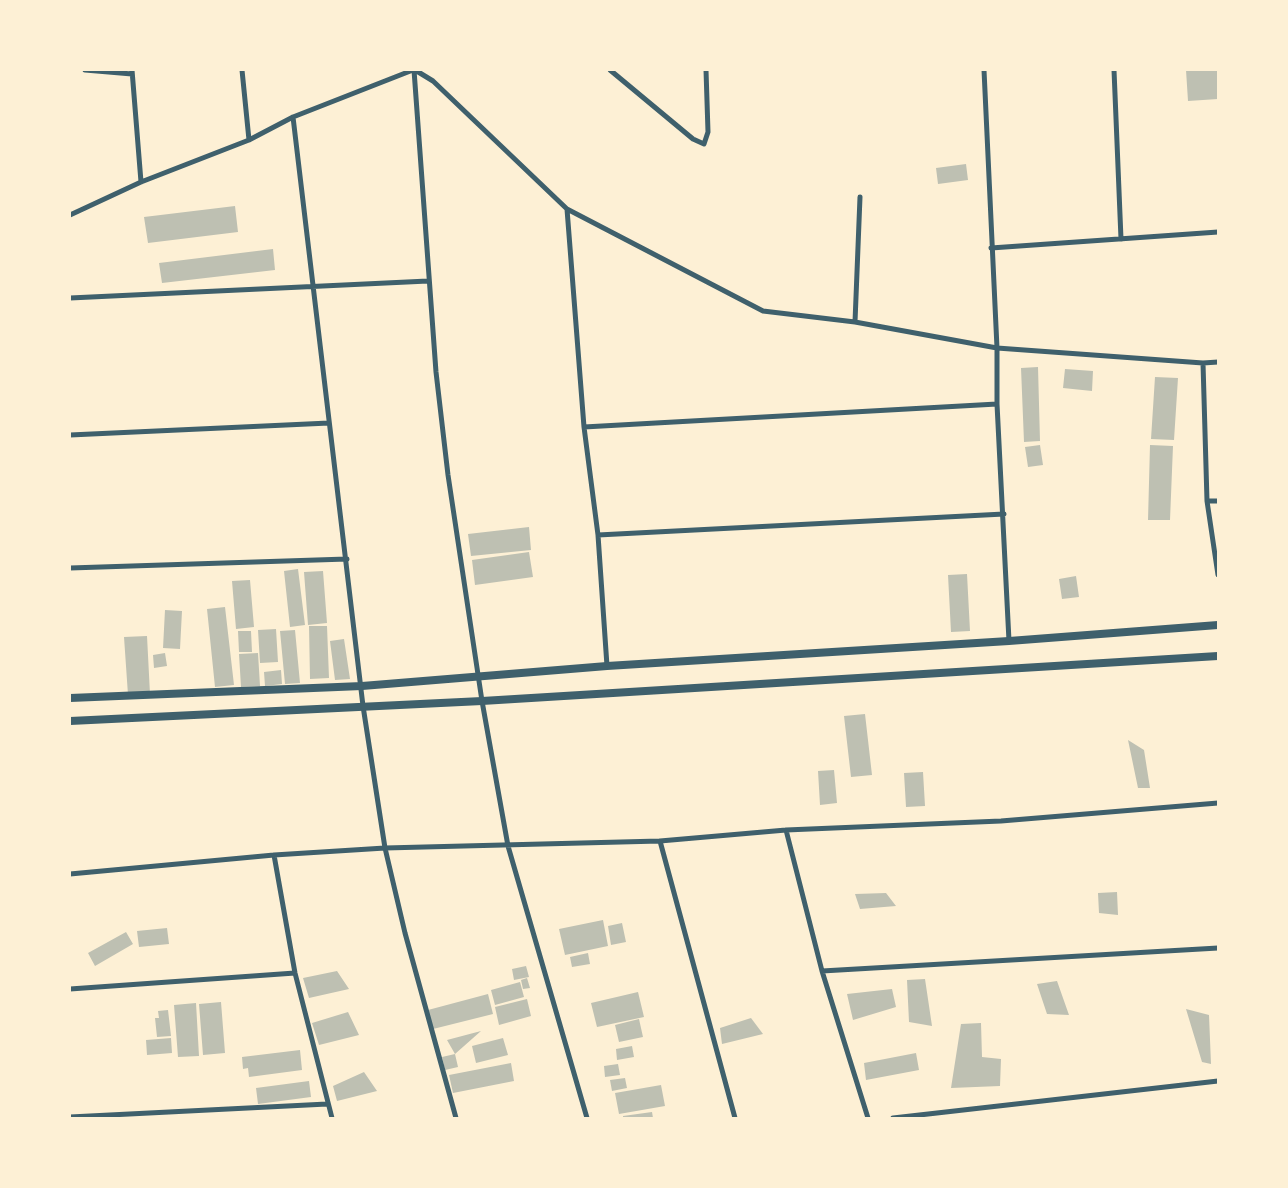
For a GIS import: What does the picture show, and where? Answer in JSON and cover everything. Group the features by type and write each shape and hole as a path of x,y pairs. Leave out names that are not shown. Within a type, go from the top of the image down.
{"street":[{"path":"85,70 132,72 141,182"},
{"path":"242,70 249,140"},
{"path":"70,215 141,182 249,140 293,117 414,70"},
{"path":"414,70 432,81 567,209 763,311 855,322 997,348 1203,363 1218,362"},
{"path":"414,70 428,281 448,476 482,701 508,846 587,1118"},
{"path":"610,70 693,139 704,144 708,132 706,70"},
{"path":"984,70 997,348 997,404 1009,641"},
{"path":"1114,70 1122,239"},
{"path":"293,117 363,706 385,848 405,934 456,1118"},
{"path":"855,322 860,197"},
{"path":"567,209 584,427 598,535 607,666"},
{"path":"991,248 1218,232"},
{"path":"70,298 428,281"},
{"path":"1203,363 1207,501 1218,575"},
{"path":"584,427 997,404"},
{"path":"70,435 329,423"},
{"path":"1207,501 1218,500"},
{"path":"598,535 1004,514"},
{"path":"70,568 347,559"},
{"path":"70,698 362,686 607,666 1009,641 1218,625"},
{"path":"70,721 482,701 1218,656"},
{"path":"70,874 274,855 385,848 660,841 786,830 1001,821 1218,803"},
{"path":"786,830 822,970 868,1118"},
{"path":"660,841 735,1118"},
{"path":"274,855 295,973 332,1118"},
{"path":"822,970 1218,948"},
{"path":"70,988 295,973"},
{"path":"894,1118 1218,1081"},
{"path":"70,1117 327,1104"}],"building":[{"path":"1186,70 1218,70 1218,99 1188,101"},
{"path":"966,164 968,180 938,184 936,168"},
{"path":"235,206 238,232 148,243 144,217"},
{"path":"273,249 275,270 162,283 159,263"},
{"path":"1038,367 1040,441 1024,442 1021,368"},
{"path":"1065,369 1093,371 1092,391 1063,388"},
{"path":"1155,377 1178,378 1174,440 1151,439"},
{"path":"1040,445 1043,465 1028,467 1025,447"},
{"path":"1150,445 1173,446 1170,520 1148,520"},
{"path":"529,527 531,550 471,556 468,534"},
{"path":"529,552 533,577 475,585 472,560"},
{"path":"298,569 305,625 290,627 284,571"},
{"path":"323,571 327,623 308,625 304,572"},
{"path":"967,574 970,631 951,632 948,575"},
{"path":"1076,576 1079,597 1062,599 1059,579"},
{"path":"250,580 254,627 236,629 232,581"},
{"path":"225,607 234,685 215,687 207,609"},
{"path":"165,610 182,611 180,649 163,648"},
{"path":"309,626 327,626 329,678 310,679"},
{"path":"276,629 278,662 260,663 258,630"},
{"path":"295,630 300,683 285,684 280,631"},
{"path":"238,631 251,631 252,652 239,652"},
{"path":"147,636 150,694 128,695 124,637"},
{"path":"344,639 350,679 335,680 330,641"},
{"path":"165,653 167,666 154,668 153,655"},
{"path":"258,653 260,686 241,687 239,654"},
{"path":"281,670 282,684 265,686 264,672"},
{"path":"865,714 872,775 851,777 844,716"},
{"path":"1128,740 1144,750 1150,788 1138,788"},
{"path":"834,770 837,803 820,805 818,771"},
{"path":"923,772 925,806 906,807 904,773"},
{"path":"1117,892 1118,915 1099,913 1098,893"},
{"path":"886,893 896,906 860,909 855,894"},
{"path":"603,920 608,946 565,955 559,929"},
{"path":"622,923 626,942 611,945 608,926"},
{"path":"167,928 169,944 139,947 137,931"},
{"path":"126,932 133,944 95,966 88,953"},
{"path":"588,953 590,964 572,967 570,957"},
{"path":"526,966 529,977 514,980 512,969"},
{"path":"337,971 349,989 309,998 303,978"},
{"path":"527,978 530,988 523,989 521,980"},
{"path":"925,979 932,1026 909,1022 907,980"},
{"path":"1057,981 1069,1015 1047,1014 1037,984"},
{"path":"520,982 524,997 495,1005 491,990"},
{"path":"892,989 896,1007 853,1020 847,994"},
{"path":"638,992 644,1017 597,1027 591,1003"},
{"path":"488,994 493,1014 433,1029 428,1010"},
{"path":"527,999 531,1016 499,1025 495,1007"},
{"path":"221,1002 225,1053 203,1055 199,1004"},
{"path":"196,1003 199,1056 178,1057 174,1005"},
{"path":"1186,1009 1209,1015 1211,1064 1202,1062"},
{"path":"168,1010 171,1036 157,1037 155,1018 159,1018 158,1011"},
{"path":"348,1012 359,1035 319,1045 312,1023"},
{"path":"751,1018 763,1034 722,1044 720,1028"},
{"path":"639,1019 643,1037 619,1042 615,1025"},
{"path":"981,1023 982,1057 1001,1059 1000,1086 951,1088 961,1024"},
{"path":"481,1031 455,1054 447,1040"},
{"path":"171,1038 172,1053 147,1055 146,1040"},
{"path":"503,1038 508,1055 476,1063 472,1046"},
{"path":"632,1046 634,1057 617,1060 616,1049"},
{"path":"300,1050 302,1070 249,1077 248,1068 243,1069 242,1057"},
{"path":"916,1053 919,1070 866,1080 864,1063"},
{"path":"455,1054 458,1067 445,1070 442,1057"},
{"path":"511,1063 514,1081 453,1093 449,1075"},
{"path":"618,1064 620,1075 605,1077 604,1066"},
{"path":"364,1072 377,1091 337,1101 333,1086"},
{"path":"625,1078 627,1088 612,1091 610,1080"},
{"path":"309,1081 311,1097 258,1104 256,1088"},
{"path":"661,1085 665,1106 619,1114 615,1093"},
{"path":"652,1112 653,1118 623,1118 623,1116"}]}
